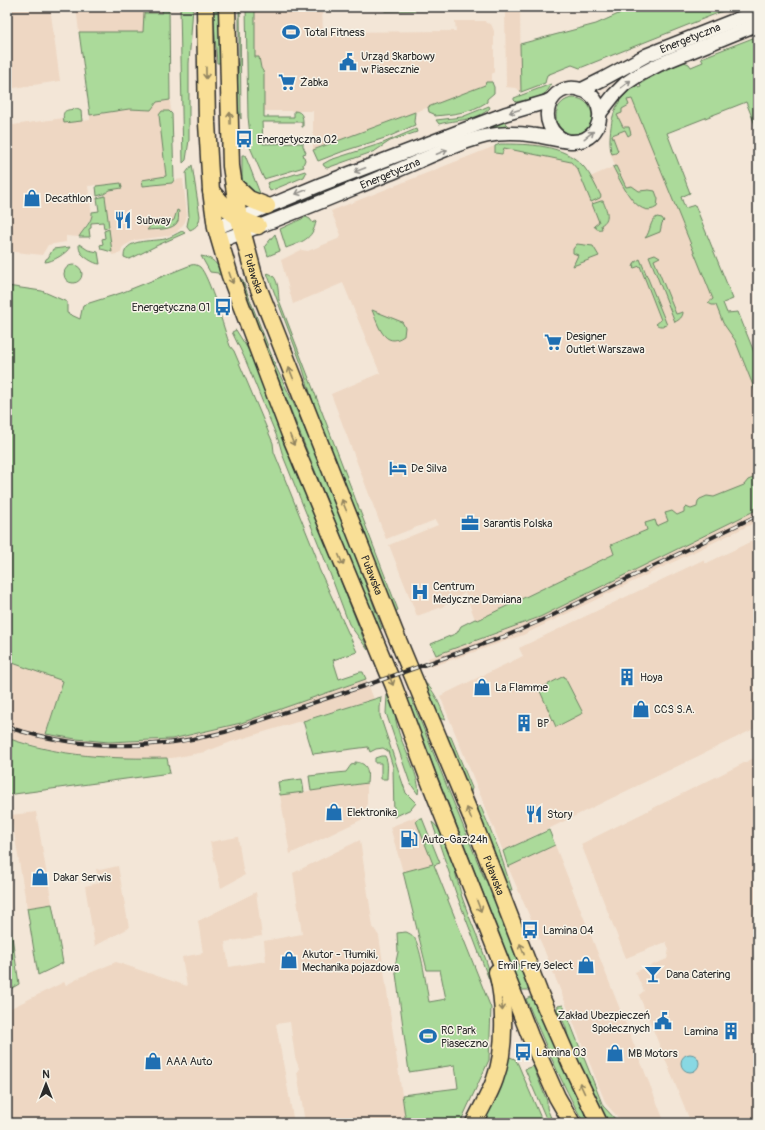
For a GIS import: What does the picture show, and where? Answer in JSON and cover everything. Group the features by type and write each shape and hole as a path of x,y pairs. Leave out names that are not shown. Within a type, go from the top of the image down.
{"main road":[{"name":"Puławska","path":"205,7 207,123 211,191 217,234 230,276 289,433 393,684 429,780 530,1036 557,1098 572,1123"},
{"name":"Puławska","path":"227,7 230,148 234,185 241,226 255,279 392,626 468,810 552,1024 599,1123"},
{"path":"234,185 249,199 267,206"},
{"path":"211,191 241,226 258,226"},
{"path":"474,1123 496,1078 501,1054 503,1008 492,939"}],"street":[{"name":"Energetyczna","path":"217,234 241,226 267,206 505,114 546,102 557,94 568,89 581,90 647,55 758,11"},
{"name":"Energetyczna","path":"258,226 464,143 481,138 497,134 519,134 578,142 590,136 598,126 600,114 614,94 637,76 660,64 758,24"},
{"path":"581,90 587,92 596,101 600,114"},
{"path":"552,99 547,111 548,124 555,134 566,141"}],"shaded area":[{"path":"7,7 50,7 60,81 7,89"},
{"path":"76,7 163,7 163,13 143,32 79,32"},
{"path":"255,7 322,7 323,32 456,31 455,21 485,21 486,23 491,24 494,31 494,72 492,74 492,82 486,83 485,85 464,94 313,150 313,111 264,111 264,73 255,57"},
{"path":"505,7 520,7 521,92 516,88 506,87"},
{"name":"Designer Outlet Warszawa","path":"632,91 758,389 758,483 478,620 475,619 465,593 442,607 417,616 389,545 438,525 435,520 386,539 331,394 380,373 343,283 293,304 281,260 301,250 308,251 338,239 341,235 331,211 500,144 535,144 549,148 567,155 579,162 585,168 590,177 615,166 610,152 611,135 616,112"},
{"path":"170,100 171,112 169,111 159,115 166,177 142,180 143,186 172,183 174,180 183,179 187,215 185,222 177,232 167,236 135,240 124,246 121,253 112,255 104,194 110,190 121,188 121,183 96,185 88,186 92,217 79,237 66,236 66,242 48,245 42,255 7,251 7,106 8,117 12,117 13,125 64,118 65,123 90,120 90,115 129,109 151,110 157,102"},
{"path":"758,509 758,521 523,635 431,667 428,658 540,617"},
{"path":"758,538 758,727 503,851 440,696 523,656 519,648 703,560 707,563"},
{"path":"7,661 64,681 46,734 76,739 109,742 172,739 241,723 366,679 374,699 231,742 205,752 172,758 99,758 55,751 7,738"},
{"name":"Lamina","path":"758,756 758,1123 691,1123 639,995 644,991 635,972 667,959 669,949 666,942 626,958 581,844"},
{"path":"367,783 367,817 290,854 280,795"},
{"path":"36,812 52,904 27,908 11,815"},
{"path":"415,817 434,865 403,872 390,827"},
{"path":"238,837 245,875 221,888 210,842"},
{"path":"360,840 373,927 379,936 406,1123 305,1123 297,1072 299,1068 295,1057 290,1022 276,1024 294,1123 7,1123 7,1010 64,982 66,985 116,962 187,986 182,957 203,953 198,921 256,892 262,936 225,942 229,967 266,961 264,941 302,934 293,873"},
{"path":"555,845 665,1123 623,1123 606,1104 543,947 508,867"},
{"path":"118,866 129,928 95,946 85,886 99,883 96,869 100,870"}],"green space":[{"path":"163,7 169,7 170,100 157,102 151,110 129,109 90,115 79,32 143,32 144,13 162,13"},
{"path":"180,7 193,7 189,63 189,140 186,160 183,163"},
{"path":"213,7 219,7 220,63 217,63"},
{"path":"240,7 241,119 237,106"},
{"path":"246,7 255,7 255,57 259,57 261,68 264,73 264,117 294,117 294,111 297,111 301,114 303,119 303,127 302,122 262,122 263,144 302,143 303,137 303,146 306,153 303,154 305,160 303,165 304,167 264,179 249,145 250,135 248,117"},
{"path":"380,7 440,7 437,10 385,11"},
{"path":"634,7 733,7 580,68 572,65 547,75 545,83 521,92 520,44 596,24"},
{"path":"758,36 758,132 746,102 667,133 690,193 681,197 685,208 695,205 733,299 723,303 727,313 738,312 758,362 758,398 735,340 723,323 716,305 708,303 713,299 632,99 627,100 629,105 622,109 622,113 617,115 623,127 629,127 631,134 628,136 625,130 612,135 618,151 612,154 610,149 610,139 613,115 619,101 637,85 639,88 641,87 640,84 667,69 684,62 689,64 691,67 703,62 701,58"},
{"path":"486,82 492,82 494,93 487,99 487,102 481,106 468,111 449,115 435,116 429,112 428,107 485,85"},
{"path":"551,84 546,93 536,98 516,102 514,100 514,98"},
{"path":"578,98 587,103 591,109 591,123 587,129 578,134 570,134 561,129 557,123 556,112 561,103 567,99"},
{"path":"489,106 490,108 485,113 472,118 439,124 436,120 462,117"},
{"path":"77,109 81,111 82,121 64,123 64,113 67,110"},
{"path":"162,111 169,111 172,114 174,180 172,183 143,186 142,180 166,176 159,115"},
{"path":"415,112 415,125 388,137 318,161 313,150"},
{"path":"502,120 509,127 279,213 278,211"},
{"path":"416,129 417,132 390,141 375,151 327,168 323,164 330,160 383,143"},
{"path":"500,144 522,144 545,147 576,159 587,170 601,196 600,198 591,202 578,170 571,162 504,148 502,154 495,153 495,146"},
{"path":"242,155 245,155 261,196 256,197 242,183"},
{"path":"192,165 200,216 197,225 190,230 187,226 189,216 186,173"},
{"path":"616,166 626,187 632,186 639,191 655,191 658,199 657,207 650,210 636,204 620,181 613,167"},
{"path":"305,171 306,173 304,177 270,191 267,183"},
{"path":"121,183 122,188 110,190 97,196 96,186"},
{"path":"105,196 109,227 104,229 103,222 91,223 91,228 89,229 90,237 79,237 91,219 92,212 99,211 97,198"},
{"path":"603,201 606,208 607,217 601,225 602,229 596,229 594,226 599,222 592,204"},
{"path":"177,210 179,211 178,221 173,226 164,229 147,230 152,224 170,222 174,220"},
{"path":"306,217 313,223 316,221 312,232 306,239 286,248 280,229"},
{"path":"657,217 662,218 664,221 660,232 645,238 651,224"},
{"path":"109,229 112,252 101,249 100,245 103,244 102,239 105,238 104,231"},
{"path":"182,231 185,233 132,258 129,259 124,257 125,251 133,244 165,239"},
{"path":"275,234 280,251 268,256 265,246"},
{"path":"79,244 88,250 98,252 100,264 83,255"},
{"path":"577,244 593,246 599,256 573,266 578,255 573,253 573,249"},
{"path":"70,247 59,257 45,262 53,249"},
{"path":"655,254 660,257 654,260 676,314 683,312 680,318 675,322 649,256"},
{"path":"201,256 209,258 214,262 222,274 219,275 218,273 210,272"},
{"path":"640,259 667,325 660,326 656,324 661,320 640,266 633,267 635,262"},
{"path":"73,265 79,268 82,274 79,280 73,283 67,280 64,274 67,268"},
{"path":"191,265 200,267 208,282 230,346 234,351 273,443 274,452 316,556 319,569 357,652 333,660 339,679 363,672 366,679 241,723 172,739 109,742 46,734 63,681 7,661 7,286 42,291 67,302 67,313 80,319 83,305 121,293"},
{"path":"267,273 271,274 276,280 279,300 398,610 396,611 406,639 409,655 365,536 317,415 302,366"},
{"path":"242,279 276,367 326,477 382,628 379,631 248,303 240,280"},
{"path":"372,310 402,322 405,327 404,336 391,340 387,338 379,328"},
{"path":"236,330 251,354 368,650 349,624 283,456 279,442 245,359 232,332"},
{"path":"758,476 758,509 540,617 436,655 431,644 457,633 461,626 475,619 478,620 614,554 611,545 647,530 645,523 655,520 657,526 668,521 665,513 672,511 677,515 684,512 686,507 691,509 697,507 700,499 707,496 714,497 744,485 748,480"},
{"path":"564,676 583,713 556,727 539,689"},
{"path":"421,679 433,692 439,702 446,720 438,718"},
{"path":"387,695 393,708 401,739 415,773 418,794 410,783 386,713"},
{"path":"381,697 380,716 406,793 416,803 411,809 394,817 393,767 388,751 383,748 370,752 368,747 313,754 303,721"},
{"path":"411,698 485,880 491,882 533,990 521,990 407,699"},
{"path":"446,735 451,737 472,788 470,795"},
{"path":"7,738 47,749 86,756 167,758 170,773 7,795"},
{"path":"385,756 387,761 387,779 381,779 381,763 375,763 375,758"},
{"path":"355,762 363,764 367,769 367,783 311,791 309,776 346,772 351,765 355,764"},
{"path":"302,779 304,792 280,795 278,782"},
{"path":"480,805 499,850 512,890 509,890 500,872 478,816 478,809"},
{"path":"422,818 440,863 434,865 491,1008 489,1060 460,1123 406,1123 402,1095 458,1088 455,1065 409,1072 395,966 398,952 397,933 408,933 414,937 417,943 429,1002 446,999 440,970 427,970 403,872 433,864 416,821"},
{"path":"432,822 443,836 463,900 493,983 495,995 456,893"},
{"path":"549,830 555,845 508,867 503,851"},
{"path":"7,903 19,984 7,991"},
{"path":"52,904 63,963 38,975 27,908"},
{"path":"530,997 535,998 591,1123 584,1123 560,1077 526,999"},
{"path":"563,1005 603,1106 619,1123 609,1123 603,1118 569,1044 564,1024 556,1010 558,1006"},
{"path":"507,1056 515,1059 518,1064 543,1123 480,1123"},
{"path":"533,1066 547,1101 547,1108 553,1123 548,1123 525,1069"}],"water":[{"path":"690,1054 696,1057 699,1063 696,1069 690,1072 684,1069 681,1063 684,1057"}],"railway":[{"path":"7,727 34,735 61,740 88,744 116,745 143,745 170,742 225,732 367,685 506,636 549,617 758,515"}],"place":[{"name":"Total Fitness","path":"291,32"},
{"name":"Urząd Skarbowy w Piasecznie","path":"348,62"},
{"name":"Żabka","path":"287,82"},
{"name":"Energetyczna 02","path":"244,139"},
{"name":"Decathlon","path":"32,198"},
{"name":"Subway","path":"123,220"},
{"name":"Energetyczna 01","path":"223,307"},
{"name":"Designer Outlet Warszawa","path":"553,342"},
{"name":"De Silva","path":"398,468"},
{"name":"Sarantis Polska","path":"470,523"},
{"name":"Centrum Medyczne Damiana","path":"420,592"},
{"name":"Hoya","path":"627,677"},
{"name":"La Flamme","path":"482,687"},
{"name":"CCS S.A.","path":"641,709"},
{"name":"BP","path":"524,723"},
{"name":"Elektronika","path":"334,812"},
{"name":"Story","path":"534,814"},
{"name":"Auto-Gaz 24h","path":"409,839"},
{"name":"Dakar Serwis","path":"40,877"},
{"name":"Lamina 04","path":"530,930"},
{"name":"Akutor - Tłumiki, Mechanika pojazdowa","path":"289,960"},
{"name":"Emil Frey Select","path":"586,965"},
{"name":"Dana Catering","path":"653,974"},
{"name":"Zakład Ubezpieczeń Społecznych","path":"663,1021"},
{"name":"Lamina","path":"731,1031"},
{"name":"RC Park Piaseczno","path":"428,1036"},
{"name":"Lamina 03","path":"523,1052"},
{"name":"MB Motors","path":"615,1053"},
{"name":"AAA Auto","path":"153,1061"}]}
